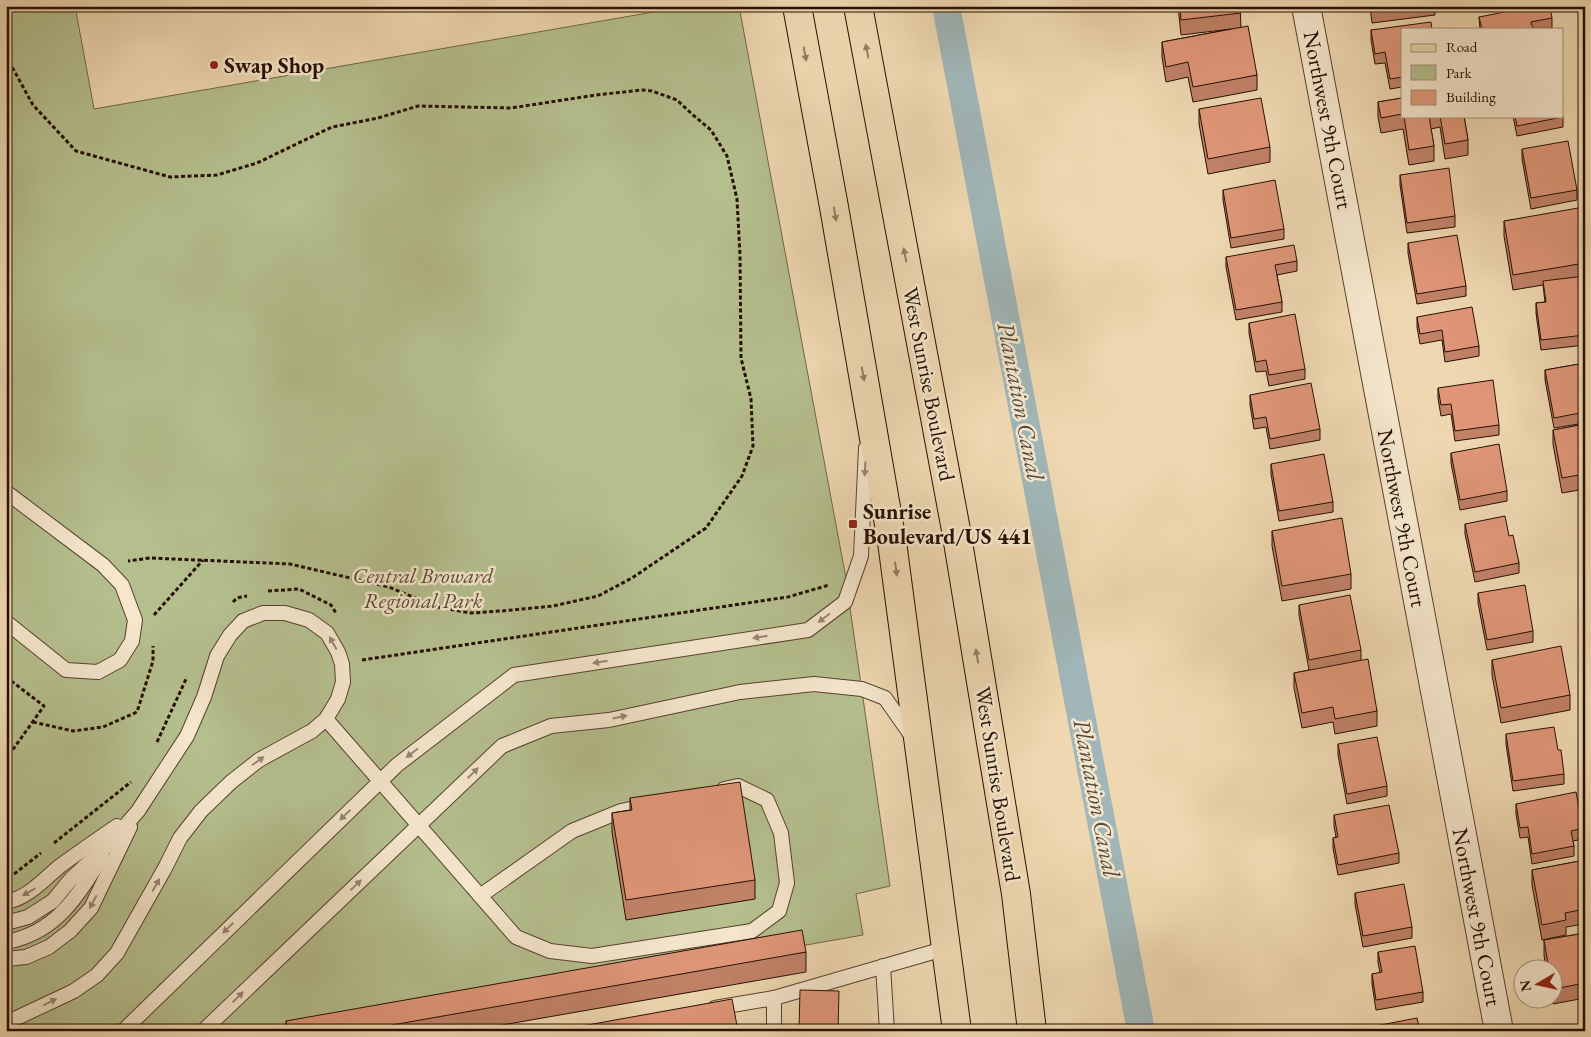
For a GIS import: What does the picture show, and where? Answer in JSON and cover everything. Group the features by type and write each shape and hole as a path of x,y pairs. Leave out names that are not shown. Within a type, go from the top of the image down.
{"main road":[{"path":"796,6 834,207 892,542 957,1031"},
{"name":"West Sunrise Boulevard","path":"858,6 956,530 1016,894 1032,1031"},
{"path":"1016,894 1050,1031"},
{"path":"946,1031 947,948"}],"street":[{"name":"Northwest 9th Court","path":"1306,6 1499,1031"}],"lane":[{"path":"123,1031 396,765 514,675 808,630 845,602 861,556 868,402"},
{"path":"6,492 103,565 122,585 135,620 132,641 120,660 98,672 66,670 6,622"},
{"path":"6,959 26,957 49,947 70,931 91,908 138,811 187,736 204,697 217,656 230,635 243,621 263,613 285,613 309,620 328,633 342,664 343,682 338,699 326,719 312,731 259,760 231,782 201,811 180,838 117,954 97,975 74,991 6,1023"},
{"path":"203,1031 502,746 510,742 551,726 609,720 740,692 814,684 862,689 885,698 919,746"},
{"path":"326,719 516,937 550,951 592,956 752,931 779,912 787,883 781,833 767,800 738,786 711,792"},
{"path":"480,896 572,831 621,810 666,801"},
{"path":"6,923 28,918 53,901 71,879 112,841 138,811"},
{"path":"6,902 13,901 35,888 59,867 138,811"},
{"path":"6,942 20,939 44,929 59,915 81,891 112,841"},
{"path":"706,1010 774,998 947,948"},
{"path":"883,966 887,1031"},
{"path":"774,998 774,1031"}],"path":[{"path":"6,56 33,105 76,151 170,177 217,175 257,163 332,127 378,118 418,106 511,108 596,94 642,90 652,91 677,100 711,130 727,156 737,199 740,255 741,358 751,399 753,446 742,476 706,528 632,578 598,596 552,606 471,613 437,607 389,587 290,564 150,558 103,565"},
{"path":"362,660 788,597 837,582"},
{"path":"6,677 44,706 10,755 6,757"}],"green space":[{"name":"Central Broward Regional Park","path":"6,6 75,6 94,109 688,6 739,6 845,573 890,886 856,894 863,935 320,1031 6,1031"}],"building":[{"path":"1180,6 1240,6 1241,13 1181,20"},
{"path":"1535,6 1550,6 1552,18 1531,22 1533,28 1482,28 1479,17"},
{"path":"1431,22 1432,28 1401,28 1401,77 1390,79 1385,52 1375,54 1371,30"},
{"path":"1248,26 1257,75 1193,87 1188,62 1166,67 1162,42"},
{"path":"1261,98 1270,147 1208,159 1199,109"},
{"path":"1401,98 1401,114 1381,118 1378,102"},
{"path":"1404,118 1429,118 1434,146 1409,150"},
{"path":"1440,118 1464,118 1468,140 1445,144"},
{"path":"1515,118 1558,118 1517,126"},
{"path":"1568,141 1577,190 1531,198 1522,149"},
{"path":"1449,168 1455,216 1407,223 1400,175"},
{"path":"1275,180 1284,229 1231,238 1223,190"},
{"path":"1584,207 1585,225 1580,226 1585,263 1513,275 1504,221"},
{"path":"1457,235 1466,286 1417,294 1408,243"},
{"path":"1294,245 1297,261 1275,265 1282,302 1236,310 1226,257"},
{"path":"1585,276 1585,335 1541,340 1536,303 1546,302 1543,281"},
{"path":"1472,307 1479,346 1445,352 1442,330 1420,334 1417,317"},
{"path":"1295,314 1305,369 1269,375 1266,360 1256,362 1249,323"},
{"path":"1585,363 1585,412 1554,418 1545,370"},
{"path":"1493,380 1499,425 1455,431 1451,404 1441,405 1438,388"},
{"path":"1311,383 1320,429 1270,439 1266,417 1254,419 1250,395"},
{"path":"1585,424 1585,474 1562,478 1553,430"},
{"path":"1499,444 1507,491 1460,500 1451,453"},
{"path":"1324,454 1333,502 1279,511 1271,464"},
{"path":"1505,516 1509,536 1513,535 1519,563 1475,572 1465,524"},
{"path":"1342,518 1351,574 1282,586 1272,531"},
{"path":"1525,585 1533,631 1487,640 1478,593"},
{"path":"1350,595 1361,650 1309,660 1299,605"},
{"path":"1561,646 1570,695 1501,708 1492,660"},
{"path":"1368,659 1377,711 1335,719 1333,707 1302,713 1294,673"},
{"path":"1554,727 1558,750 1561,750 1564,774 1513,781 1506,734"},
{"path":"1377,737 1387,786 1347,794 1338,744"},
{"path":"740,782 755,880 626,900 612,813 632,810 630,798"},
{"path":"1576,792 1583,828 1571,831 1574,846 1532,854 1528,827 1520,828 1516,804"},
{"path":"1389,805 1399,853 1338,865 1333,838 1338,837 1334,815"},
{"path":"1585,860 1585,909 1565,913 1566,920 1542,925 1532,870"},
{"path":"1404,884 1412,927 1363,936 1355,893"},
{"path":"802,930 806,952 358,1031 288,1031 286,1021"},
{"path":"1585,933 1585,983 1564,987 1564,960 1547,960 1544,940"},
{"path":"1415,946 1423,992 1376,1000 1372,974 1382,972 1378,952"},
{"path":"800,990 839,991 838,1031 799,1031"},
{"path":"732,999 738,1031 554,1031"},
{"path":"1417,1018 1420,1031 1360,1031 1360,1029"}],"waterway":[{"name":"Plantation Canal","path":"946,6 1141,1031"}],"place":[{"name":"Swap Shop","path":"214,65"},
{"name":"Sunrise Boulevard/US 441","path":"853,524"}]}
